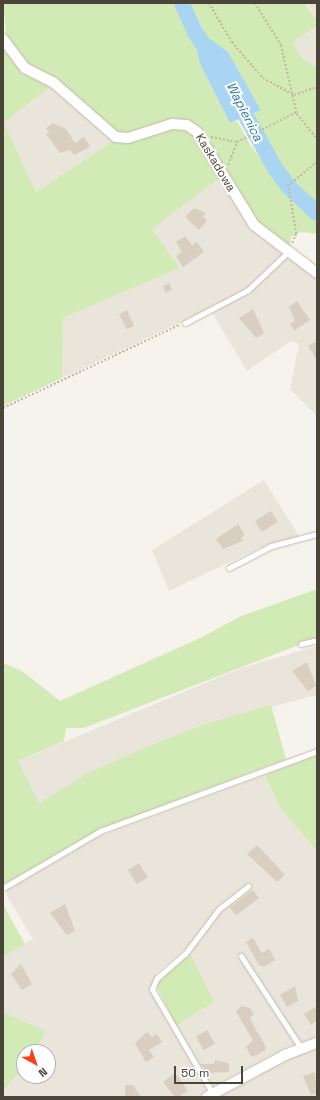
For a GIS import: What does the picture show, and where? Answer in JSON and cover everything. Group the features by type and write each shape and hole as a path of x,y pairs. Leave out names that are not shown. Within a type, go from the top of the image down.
{"street":[{"name":"Kaskadowa","path":"3,39 25,68 54,83 116,137 128,138 172,124 187,125 200,136 254,225 317,273"},
{"path":"209,1096 301,1048 317,1043"}],"lane":[{"path":"185,323 248,290 288,252"},
{"path":"229,568 271,546 317,534"},
{"path":"302,644 317,640"},
{"path":"3,888 100,831 317,751"},
{"path":"209,1096 152,989 157,978 185,954 219,909 248,886"},
{"path":"241,956 301,1048"}],"path":[{"path":"208,3 232,42 263,78 294,95 317,87"},
{"path":"255,3 281,45 297,112 317,139"},
{"path":"223,176 237,142 297,112"},
{"path":"200,136 237,142"},
{"path":"288,252 296,234 288,186 317,162"},
{"path":"3,408 185,323"}],"shaded area":[{"path":"305,3 317,3 317,21 308,6"},
{"path":"317,26 317,68 302,58 293,42"},
{"path":"52,85 116,139 36,192 4,123"},
{"path":"221,177 317,277 317,416 290,389 299,344 291,341 247,371 210,309 62,378 63,318 180,268 152,229"},
{"path":"264,480 299,536 259,548 169,591 152,550"},
{"path":"317,646 317,695 202,725 86,774 39,803 18,761 241,668"},
{"path":"265,775 280,808 317,851 317,1037 287,1047 212,1087 176,1026 214,1002 189,958 192,955 185,949 156,973 151,989 206,1086 205,1094 199,1097 3,1097 3,1091 16,1076 16,1084 56,1084 56,1044 39,1044 46,1031 3,1012 3,957 33,939 7,896 7,890 95,838"},
{"path":"317,1047 317,1097 216,1097 270,1068"}],"green space":[{"path":"3,3 177,3 195,42 200,64 230,123 237,121 251,146 285,189 317,218 317,234 301,232 291,237 290,247 266,234 188,123 123,135 113,131 27,67 7,43"},
{"path":"191,3 305,3 317,21 317,26 293,42 302,58 317,68 317,207 280,166 253,114 261,110 228,52 206,36"},
{"path":"3,45 52,85 4,123 36,192 116,139 179,125 193,130 221,177 152,229 180,268 63,318 62,378 3,406"},
{"path":"317,589 317,638 84,728 66,728 64,741 18,761 39,803 86,774 137,751 202,725 271,705 286,759 109,826 3,885 3,663 22,671 60,701 200,638 241,616"},
{"path":"317,755 317,851 280,808 265,775"},
{"path":"3,904 25,944 3,957"},
{"path":"189,952 214,1002 176,1026 156,985"},
{"path":"3,1012 46,1031 39,1044 16,1044 16,1076 3,1091"}],"water":[{"path":"206,36 228,52 261,110 230,123 200,64 195,42"}],"building":[{"path":"53,123 66,129 75,143 84,137 90,147 74,155 70,150 60,153 46,134 49,132 46,128"},
{"path":"194,208 206,213 203,216 207,221 199,230 185,217"},
{"path":"185,236 192,245 197,242 204,252 183,267 176,256 182,252 176,242"},
{"path":"169,283 172,289 166,293 163,286"},
{"path":"297,301 310,320 294,331 290,324 295,321 289,307"},
{"path":"253,309 264,333 256,338 239,318"},
{"path":"127,310 134,326 127,329 119,314"},
{"path":"317,341 317,360 308,346"},
{"path":"271,511 278,522 262,532 255,521"},
{"path":"238,524 245,535 241,538 243,541 223,549 216,539"},
{"path":"307,662 316,686 308,691 292,671"},
{"path":"257,845 285,875 277,882 247,854"},
{"path":"139,863 148,878 137,884 128,870"},
{"path":"253,890 259,898 236,915 230,907"},
{"path":"65,904 75,931 67,935 50,913"},
{"path":"253,938 262,953 269,949 275,960 264,967 259,965 246,942"},
{"path":"21,964 32,984 22,990 11,974"},
{"path":"295,986 298,1001 287,1007 280,995"},
{"path":"241,1006 250,1008 254,1015 250,1017 253,1025 266,1049 257,1055 251,1056 246,1047 253,1040 236,1012"},
{"path":"317,1006 317,1021 311,1025 304,1014"},
{"path":"207,1030 215,1044 204,1050 196,1036"},
{"path":"147,1032 152,1037 157,1034 162,1042 149,1050 154,1057 146,1062 135,1043"},
{"path":"215,1060 229,1063 229,1072 209,1073 200,1064 214,1064"},
{"path":"315,1072 317,1093 311,1095 303,1076"},
{"path":"175,1073 188,1091 179,1097 175,1097 163,1082"},
{"path":"125,1085 133,1085 141,1097 125,1097"}],"waterway":[{"name":"Wapienica","path":"182,3 195,32 212,57"},
{"name":"Wapienica","path":"236,98 275,168 288,186 317,213"}]}
